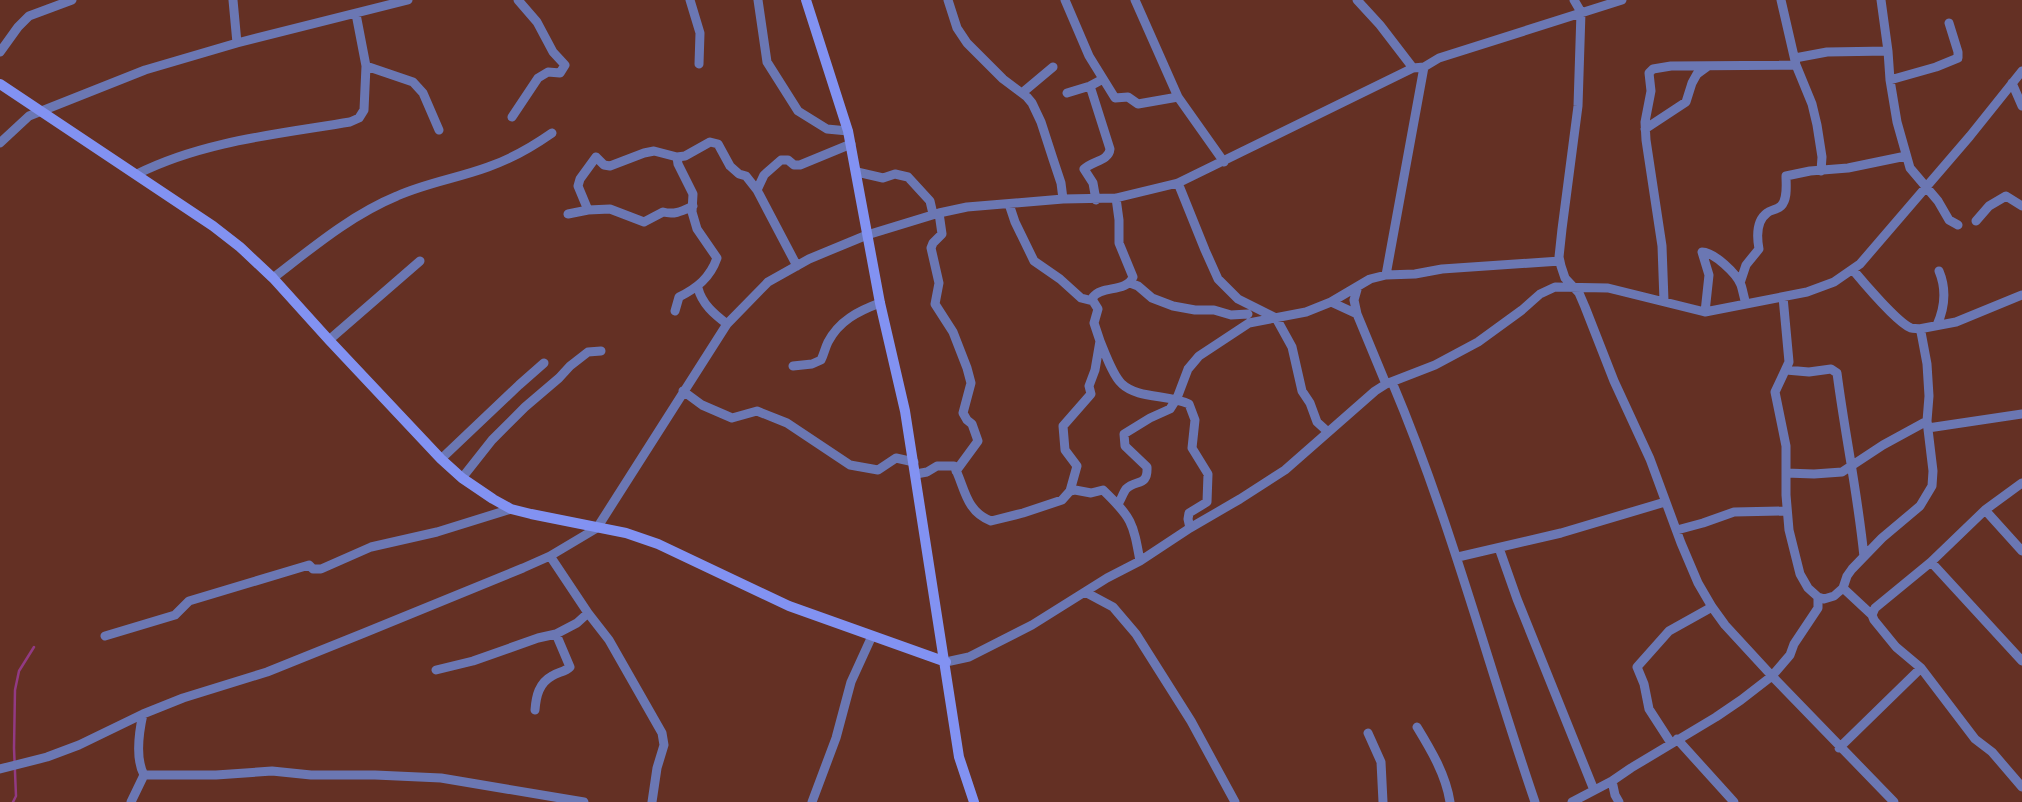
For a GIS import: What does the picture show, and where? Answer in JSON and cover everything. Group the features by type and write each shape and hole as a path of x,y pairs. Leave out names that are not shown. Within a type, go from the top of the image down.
{"main road":[{"path":"806,0 848,131 857,172 880,302 905,411 914,462 960,757 974,802"},
{"path":"0,84 137,174 213,226 240,247 272,278 441,459 462,478 493,500 511,508 626,533 658,544 789,606 946,662"}],"street":[{"path":"0,52 18,26 29,16 72,0"},
{"path":"233,0 237,43"},
{"path":"0,143 29,116 145,70 237,43 408,0"},
{"path":"512,117 538,78 548,72 560,73 565,66 553,52 537,22 518,0"},
{"path":"690,0 700,33 699,64"},
{"path":"758,0 767,62 798,111 827,129 848,131"},
{"path":"948,0 957,28 967,43 1003,79 1016,90 1022,92 1032,103 1041,122 1061,183 1062,199"},
{"path":"1064,0 1088,56 1115,98 1128,97 1138,104 1178,97"},
{"path":"1135,0 1178,97 1224,162"},
{"path":"1358,0 1413,68"},
{"path":"1574,0 1581,12 1578,106 1562,229 1560,261 1565,278 1574,288 1585,306 1614,381 1650,459 1698,583 1712,607 1725,625 1772,676 1894,802"},
{"path":"1,768 47,757 79,745 143,714 183,698 267,672 550,556 597,528 727,324 768,282 798,266 867,235 936,214 967,207 1062,199 1096,200 1116,198 1178,183 1413,68 1424,67 1439,58 1622,0"},
{"path":"1781,0 1795,61 1814,111 1822,157 1820,171"},
{"path":"1881,0 1897,122 1910,168 1927,187 1949,220 1958,225"},
{"path":"137,174 162,162 231,141 350,122 359,118 364,110 366,66 356,14"},
{"path":"1890,80 1936,67 1958,58 1949,23"},
{"path":"1664,301 1662,246 1654,204 1645,129 1651,91 1649,73 1653,69 1671,66 1795,61 1827,52 1888,51"},
{"path":"366,66 414,82 423,93 439,130"},
{"path":"1645,129 1686,102 1697,74 1708,66"},
{"path":"1022,92 1054,67"},
{"path":"1386,275 1424,67"},
{"path":"946,662 969,657 1032,625 1140,561 1285,470 1358,405 1389,383 1434,365 1478,342 1522,310 1540,294 1555,287 1608,288 1705,312 1807,292 1834,282 1853,270 1927,187 2022,71"},
{"path":"1067,93 1090,86 1103,79"},
{"path":"2012,83 2022,106"},
{"path":"1090,86 1110,149 1110,153 1104,159 1084,169 1093,183 1096,200"},
{"path":"272,278 327,237 374,206 398,195 488,167 527,150 552,133"},
{"path":"588,210 578,186 580,179 596,157 604,165 610,166 654,151 677,157 685,156 710,142 714,142 718,144 735,171 746,176 757,190 798,266"},
{"path":"757,190 764,175 781,160 788,160 794,165 800,165 851,144"},
{"path":"1740,283 1746,265 1759,249 1757,239 1760,221 1767,212 1780,207 1786,198 1786,176 1848,168 1906,156"},
{"path":"675,310 679,297 698,288 713,267 716,258 697,229 692,212 692,194 678,164 677,157"},
{"path":"857,172 883,178 895,174 908,176 930,201 936,214 942,234 931,248 939,284 935,304 936,309 953,332 967,368 971,383 963,413 966,420 972,424 978,441 956,471"},
{"path":"1178,183 1218,279 1238,299 1249,314 1276,318"},
{"path":"1976,221 1989,206 2006,196 2022,206"},
{"path":"1116,198 1119,220 1119,243 1133,277 1130,283"},
{"path":"1009,204 1015,222 1034,261 1060,279 1081,298 1094,301"},
{"path":"568,214 588,210 610,209 644,222 663,212 672,214 693,206"},
{"path":"1705,312 1709,275 1702,252 1707,252 1717,258 1740,283 1746,304"},
{"path":"329,340 420,261"},
{"path":"1190,528 1189,513 1207,502 1208,474 1192,448 1195,420 1189,404 1177,398 1134,392 1121,383 1100,341 1094,323 1098,309 1094,301 1096,294 1130,283 1138,286 1152,298 1173,306 1195,310 1214,310 1231,315 1249,314 1276,318 1306,312 1331,302 1370,279 1386,275 1560,261"},
{"path":"1853,270 1876,296 1900,320 1911,328 1919,329 1956,322 2022,295"},
{"path":"1937,325 1944,310 1944,283 1939,271"},
{"path":"1358,286 1354,300 1357,314 1408,421 1458,557 1491,669 1535,802"},
{"path":"698,288 700,295 712,312 727,324"},
{"path":"1783,297 1789,362 1777,384 1775,392 1786,446 1786,511 1800,574 1808,588 1822,598 1834,596 1843,588 1847,576 1864,557 1882,538 1920,506 1930,492 1933,471 1928,424 1927,364 1919,329"},
{"path":"793,366 812,364 821,360 827,344 841,324 865,308 880,302"},
{"path":"1331,302 1357,314"},
{"path":"1118,504 1127,488 1142,481 1147,475 1147,467 1125,446 1124,434 1150,418 1170,409 1177,398 1188,369 1199,356 1249,314"},
{"path":"1276,318 1292,347 1302,391 1310,403 1317,422 1328,432"},
{"path":"916,474 927,472 937,466 954,466 961,488 972,510 991,521 1062,500 1070,491 1077,466 1065,450 1064,426 1091,394 1089,386 1095,370 1100,341"},
{"path":"462,478 492,440 525,407 588,352 601,351"},
{"path":"441,459 544,363"},
{"path":"1786,370 1809,372 1827,369 1837,373 1843,423 1860,509 1864,557"},
{"path":"683,391 702,404 732,418 757,411 787,423 850,465 878,470 896,458 914,462"},
{"path":"1786,473 1842,472 1883,445 1928,424 2022,414"},
{"path":"1872,615 1880,603 1931,562 1985,510 2022,483"},
{"path":"1070,491 1076,490 1091,493 1103,490 1118,504 1129,517 1135,532 1140,561"},
{"path":"1458,557 1560,532 1666,502"},
{"path":"105,636 175,615 190,601 309,565 313,569 321,569 371,546 437,532 511,508"},
{"path":"1985,510 2022,551"},
{"path":"1677,530 1734,512 1786,511"},
{"path":"1499,548 1520,608 1594,790"},
{"path":"550,556 588,613 609,640 662,733 664,745 657,768 652,802"},
{"path":"1931,562 2022,661"},
{"path":"1843,588 1872,615 1877,625 1896,647 1921,668 1970,733 1992,752 2022,787"},
{"path":"1085,592 1113,607 1136,634 1191,721 1235,802"},
{"path":"1572,802 1612,781 1741,700 1772,676 1790,655 1794,644 1818,608 1822,598"},
{"path":"1712,607 1669,631 1637,667 1644,684 1649,709 1674,741 1734,802"},
{"path":"436,670 473,661 538,638 556,634 576,623 588,613"},
{"path":"535,710 539,689 542,684 553,675 570,667 556,634"},
{"path":"812,802 836,738 851,682 872,636"},
{"path":"1840,748 1921,668"},
{"path":"143,714 140,730 140,757 144,775"},
{"path":"1417,727 1440,770 1450,802"},
{"path":"1368,733 1381,762 1383,802"},
{"path":"144,775 216,775 272,771 311,775 441,778 584,802"},
{"path":"130,802 144,775"},
{"path":"1612,781 1615,795 1619,802"}],"waterway":[{"path":"13,802 16,796 14,748 15,690 19,671 34,647"}]}
